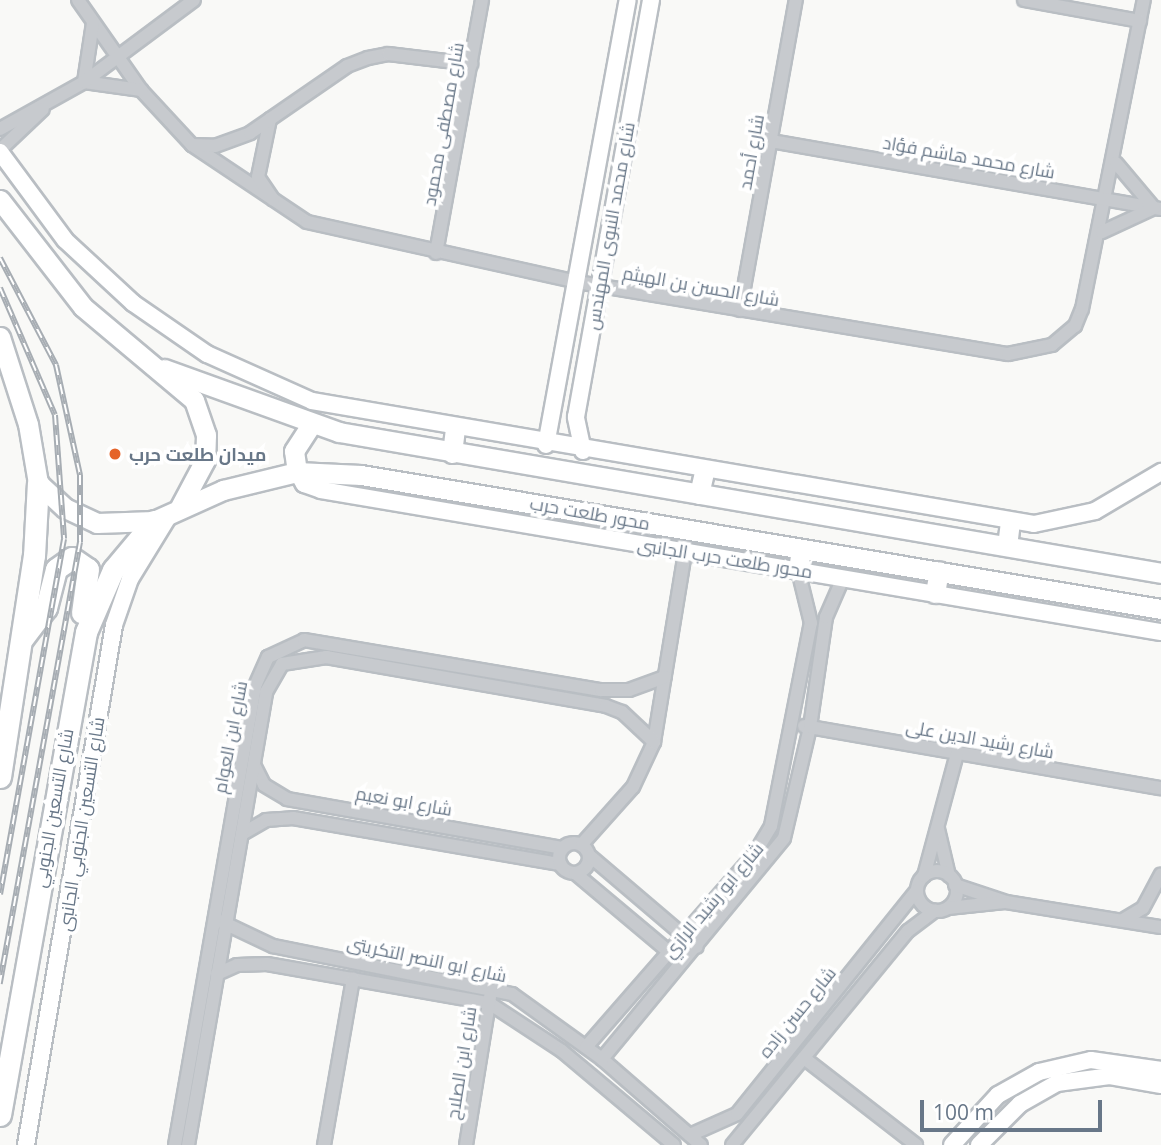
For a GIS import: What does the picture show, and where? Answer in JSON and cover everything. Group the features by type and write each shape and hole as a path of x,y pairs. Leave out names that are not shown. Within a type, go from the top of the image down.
{"highway":[{"path":"0,777 23,638 38,483"},
{"name":"شارع التسعين الجنوبي","path":"0,1115 86,632 113,570 167,515"},
{"path":"23,638 46,608 56,569 72,558 88,569 86,632"}],"main road":[{"name":"شارع التسعين الجنوبي","path":"0,200 83,307 164,369 194,400 206,435 202,472 167,515"},
{"path":"0,337 28,424 38,483"},
{"name":"محور طلعت حرب","path":"164,369 311,425 452,453 1161,573"},
{"path":"297,472 294,451 311,425"},
{"path":"452,453 455,429"},
{"name":"محور طلعت حرب","path":"38,483 86,519 124,526 167,515 237,485 297,472 397,480 1161,609"},
{"path":"699,494 704,472"},
{"path":"1007,546 1010,522"},
{"path":"798,570 801,549"},
{"path":"935,593 939,571"}],"street":[{"name":"شارع الحسن بن الهيثم","path":"78,0 141,90 192,145 282,211 359,237 577,282 1008,354 1038,352 1075,326 1102,232 1144,0"},
{"path":"0,129 44,108 85,82 194,0"},
{"name":"شارع مصطفى محمود","path":"436,253 482,0"},
{"name":"شارع محمد النبوى المهندس","path":"546,444 628,0"},
{"name":"شارع محمد النبوى المهندس","path":"583,451 576,417 651,0"},
{"name":"شارع أحمد","path":"740,310 796,0"},
{"path":"1024,0 1140,21"},
{"path":"85,82 93,23"},
{"path":"192,145 230,142 368,58 388,54 471,64"},
{"path":"85,82 141,90"},
{"path":"44,108 0,151 65,240 174,334 312,401 455,429 1010,522 1074,518 1161,472"},
{"path":"270,118 258,177 282,211"},
{"name":"شارع محمد هاشم فؤاد","path":"771,141 1158,208"},
{"path":"1102,232 1158,208 1116,163"},
{"name":"محور طلعت حرب الجانبى","path":"297,472 304,484 321,490 1161,632"},
{"name":"شارع التسعين الجنوبي الجانبى","path":"26,1145 116,617 130,579 167,515"},
{"path":"684,962 669,953 575,873 560,864 562,848 582,844 633,787 654,742 685,552"},
{"name":"شارع ابو رشيد الرازي","path":"586,1047 669,953 765,837 794,724 811,623 798,570"},
{"name":"شارع ابو رشيد الرازي","path":"602,1059 697,947 784,838 810,727 826,617 843,578"},
{"name":"شارع ابن العوام","path":"188,1145 218,974 221,922 256,687 268,657 304,640 617,691 665,677"},
{"name":"شارع ابن العوام","path":"175,1145 242,834 269,681 282,664 316,656 615,708 654,742"},
{"path":"414,672 417,658"},
{"name":"شارع رشيد الدين على","path":"794,724 1161,788"},
{"path":"957,754 924,876 952,880 1006,902 1161,926"},
{"name":"شارع ابو نعيم","path":"254,765 264,785 287,799 562,848"},
{"name":"شارع ابو نعيم","path":"242,834 266,820 293,818 560,864"},
{"path":"938,829 952,880 941,909"},
{"path":"582,844 590,856 697,947"},
{"path":"575,873 590,856"},
{"path":"1123,920 1143,908 1161,874"},
{"name":"شارع حسن زاده","path":"690,1135 737,1114 917,890 924,876"},
{"path":"917,890 922,904 941,909 1006,902"},
{"name":"شارع حسن زاده","path":"733,1145 908,931 941,909"},
{"name":"شارع ابو النصر التكريتى","path":"221,922 273,946 492,987 527,1003 602,1059 701,1145"},
{"name":"شارع ابو النصر التكريتى","path":"218,974 258,963 489,1003 562,1051 674,1145"},
{"path":"324,1145 353,978"},
{"name":"شارع ابن الصلاح","path":"466,1145 492,987"},
{"path":"804,1058 916,1145"},
{"path":"952,1145 998,1095 1039,1072 1091,1060 1161,1070"},
{"path":"979,1145 1020,1104 1057,1083 1110,1076 1161,1086"}],"railway":[{"path":"0,258 56,365 80,475 80,542 0,984"},
{"path":"0,288 55,415 64,539 0,894"}],"place":[{"name":"ميدان طلعت حرب","path":"115,454"}]}
